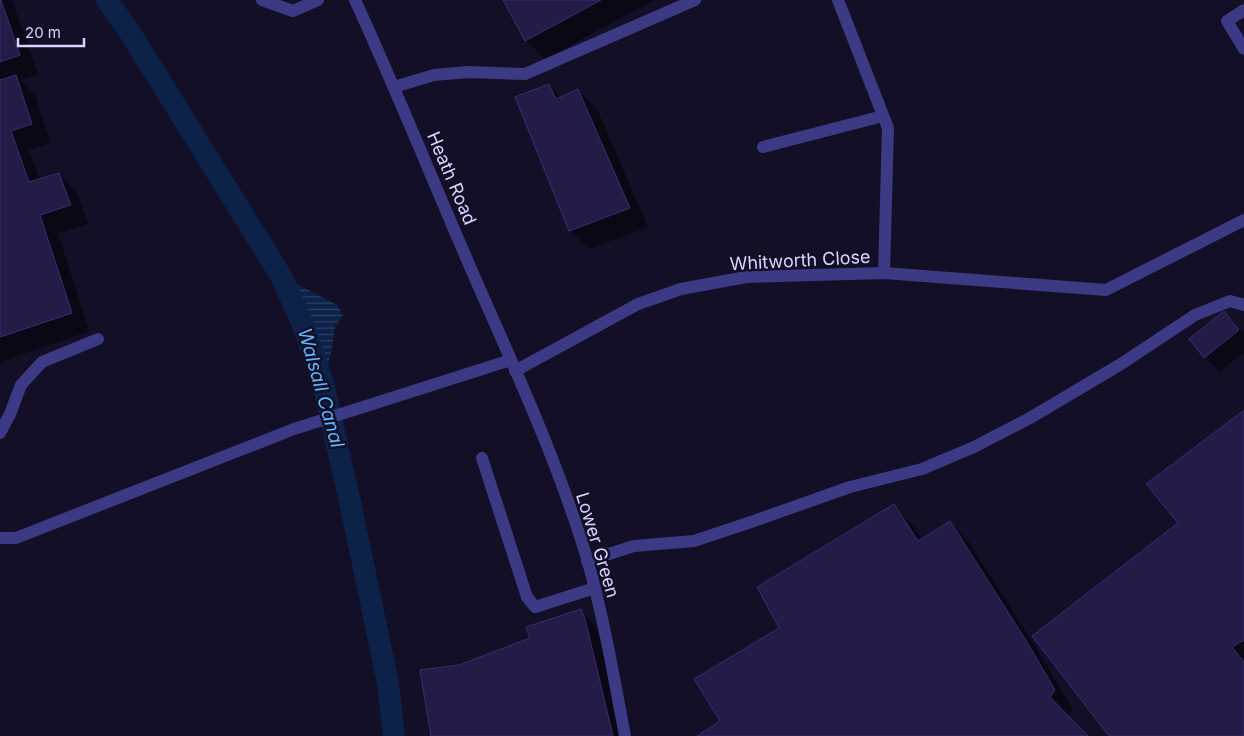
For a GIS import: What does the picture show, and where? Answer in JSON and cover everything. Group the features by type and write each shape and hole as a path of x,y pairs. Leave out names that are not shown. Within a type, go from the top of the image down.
{"street":[{"path":"262,0 293,11 318,0"},
{"name":"Heath Road","path":"355,0 513,366"},
{"path":"394,87 434,75 468,72 525,74 695,0"},
{"path":"838,0 888,128 884,272"},
{"path":"1244,10 1227,21 1244,49"},
{"path":"763,147 883,116"},
{"name":"Whitworth Close","path":"0,538 16,538 294,429 366,406 513,366 638,304 681,289 746,277 884,272 1106,290 1244,220"},
{"path":"587,561 634,546 694,540 850,487 922,469 1030,418 1121,364 1195,315 1230,301 1244,305"},
{"path":"0,433 22,385 42,362 98,339"},
{"name":"Lower Green","path":"513,366 570,506 587,561 595,588 625,736"},
{"path":"482,458 527,597 535,607 595,588"}],"water":[{"path":"281,276 337,305 343,315 335,327 331,353 323,383 304,327"}],"building":[{"path":"0,0 20,55 0,62"},
{"path":"503,0 601,0 525,41"},
{"path":"16,75 32,124 11,131 29,182 59,173 71,205 40,215 72,313 0,337 0,80"},
{"path":"549,84 556,99 578,89 630,208 569,231 515,97"},
{"path":"1224,311 1239,330 1204,358 1189,339"},
{"path":"1244,410 1244,640 1232,647 1244,662 1244,736 1109,736 1032,636 1178,523 1146,484"},
{"path":"894,504 918,541 950,521 1027,642 1055,690 1050,697 1088,736 697,736 720,721 694,679 779,628 757,587"},
{"path":"581,609 613,736 431,736 420,670 459,665 530,638 526,627"}],"waterway":[{"name":"Walsall Canal","path":"107,0 129,31 281,276 304,327 323,383 350,502 388,683 394,736"}]}
